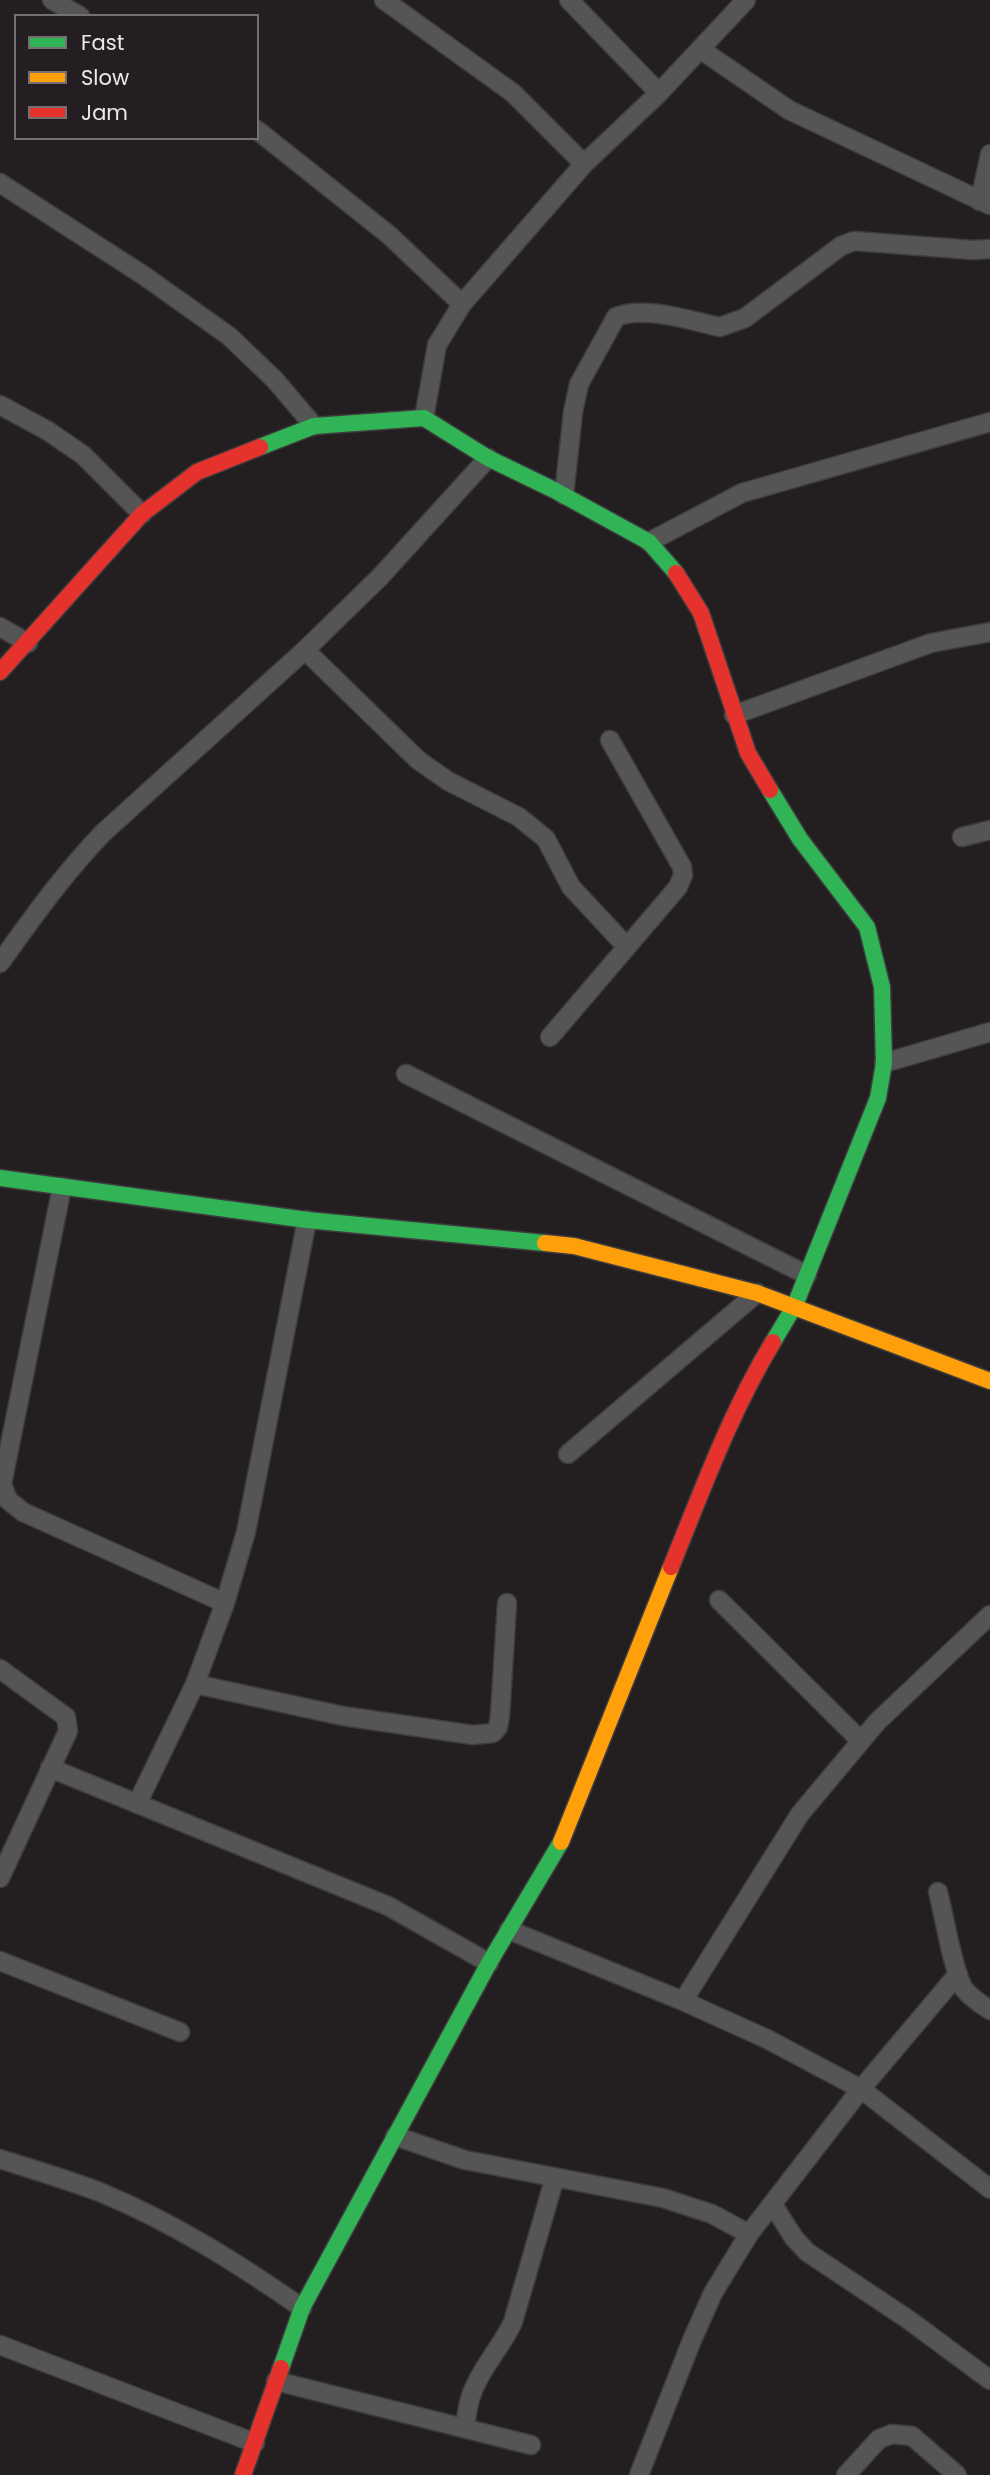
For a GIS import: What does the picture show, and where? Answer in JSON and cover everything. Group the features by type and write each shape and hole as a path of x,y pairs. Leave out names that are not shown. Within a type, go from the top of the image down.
{"street":[{"path":"52,0 76,14"},
{"path":"384,0 513,93 584,164"},
{"path":"569,0 659,93"},
{"path":"424,418 437,345 462,304 584,164 659,93 746,0"},
{"path":"700,49 789,110 985,203 990,154"},
{"path":"259,132 389,235 462,304"},
{"path":"0,183 143,275 229,336 275,380 314,426"},
{"path":"564,495 573,412 579,384 617,317 641,312 720,327 733,324 841,246 855,241 990,249"},
{"path":"0,405 48,431 83,455 142,514"},
{"path":"0,672 142,514 197,472 314,426 424,418 488,458 564,495 649,542 674,571 701,613 748,753 800,839 867,927 882,987 884,1063 878,1098 795,1305 749,1382 718,1451 560,1844 489,1963 302,2308 243,2475"},
{"path":"649,542 742,493 990,422"},
{"path":"0,963 78,858 305,650 380,577 488,458"},
{"path":"0,627 27,643"},
{"path":"734,715 931,643 990,632"},
{"path":"305,650 418,760 447,781 519,817 546,839 571,887 626,946"},
{"path":"550,1037 678,887 683,875 682,867 611,740"},
{"path":"962,837 990,830"},
{"path":"884,1063 990,1032"},
{"path":"406,1074 807,1275"},
{"path":"0,1178 307,1220 574,1246 795,1305 989,1379"},
{"path":"62,1187 2,1484 8,1500 23,1512 225,1603"},
{"path":"137,1804 195,1684 225,1603 246,1532 307,1220"},
{"path":"568,1454 757,1293"},
{"path":"719,1600 860,1741"},
{"path":"195,1684 343,1716 473,1735 493,1733 498,1727 500,1716 506,1603"},
{"path":"683,2001 800,1814 877,1722 990,1615"},
{"path":"0,1669 66,1717 68,1731 0,1878"},
{"path":"50,1768 387,1906 489,1963"},
{"path":"938,1892 963,1988 974,2000 990,2010"},
{"path":"509,1930 683,2001 766,2039 861,2089 990,2189"},
{"path":"0,1961 180,2032"},
{"path":"639,2475 702,2316 749,2234 861,2089 958,1974"},
{"path":"395,2136 465,2160 663,2198 712,2214 749,2234"},
{"path":"0,2159 102,2193 171,2226 249,2271 302,2308"},
{"path":"465,2427 469,2403 477,2382 503,2343 513,2322 555,2176"},
{"path":"773,2205 794,2238 807,2252 909,2320 990,2380"},
{"path":"0,2345 255,2443"},
{"path":"276,2381 531,2445"},
{"path":"846,2475 878,2440 892,2434 912,2436 957,2475"}],"traffic: fast":[{"path":"260,447 314,426 424,418 488,458 554,490 649,542 676,573"},
{"path":"770,790 800,839 867,927 882,987 884,1063 878,1098 795,1305 773,1342"},
{"path":"0,1178 307,1220 545,1243"},
{"path":"281,2368 302,2308 489,1963 561,1842"}],"traffic: slow":[{"path":"545,1243 574,1246 757,1293 990,1381"},
{"path":"561,1842 671,1567"}],"traffic: jam":[{"path":"0,672 142,514 197,472 260,447"},
{"path":"676,573 701,613 748,753 770,790"},
{"path":"671,1567 730,1424 773,1342"},
{"path":"243,2475 281,2368"}]}
